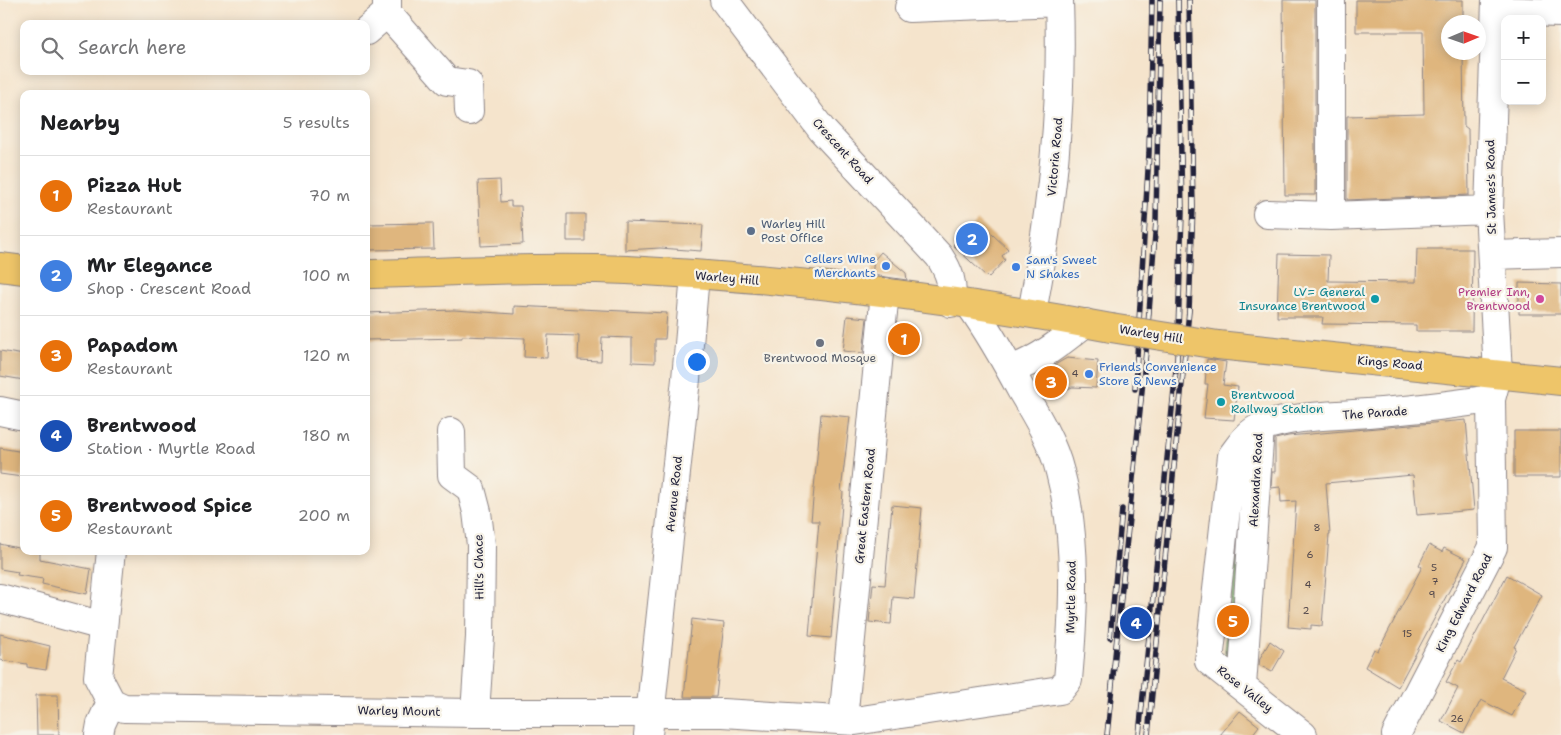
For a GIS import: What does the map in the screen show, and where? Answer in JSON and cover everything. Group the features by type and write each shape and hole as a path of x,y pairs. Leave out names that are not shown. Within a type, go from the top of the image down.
{"main road":[{"path":"0,268 20,270"},
{"name":"Warley Hill","path":"370,274 626,270 695,275 885,292 1032,313 1218,345"},
{"name":"Kings Road","path":"1218,345 1561,381"}],"street":[{"name":"Crescent Road","path":"724,0 822,130 939,256 949,272 952,292 960,304"},
{"path":"1331,0 1331,216"},
{"path":"909,8 1059,1"},
{"name":"Victoria Road","path":"1032,313 1048,227 1055,172 1060,95 1059,1"},
{"path":"1497,6 1561,13"},
{"name":"St James's Road","path":"1497,6 1492,86 1489,210 1493,255 1498,373"},
{"path":"370,26 387,7 447,81 468,84 469,111"},
{"path":"1267,214 1331,216 1489,210"},
{"path":"1493,255 1561,253"},
{"name":"Avenue Road","path":"650,724 695,275"},
{"name":"Great Eastern Road","path":"843,720 885,292"},
{"name":"Myrtle Road","path":"843,720 855,721 925,712 1060,690 1068,680 1072,586 1071,537 1060,469 1038,419 990,333 960,304"},
{"path":"1010,370 1028,364 1051,350 1085,323"},
{"name":"King Edward Road","path":"1396,735 1493,547 1491,399 1498,373"},
{"name":"The Parade","path":"1260,427 1327,416 1428,409 1491,399"},
{"path":"0,411 20,415"},
{"name":"Alexandra Road","path":"1209,661 1232,456 1245,438 1260,427"},
{"name":"Alexandra Road","path":"1242,686 1260,427"},
{"name":"Hill's Chace","path":"451,432 452,475 471,489 477,512 481,545 480,637 475,713"},
{"path":"99,735 101,724 111,702 98,677 111,555"},
{"path":"0,598 103,626"},
{"name":"Rose Valley","path":"1209,661 1303,735"},
{"name":"Warley Mount","path":"111,702 124,708 475,713 650,724 722,713 843,720"}],"green space":[{"path":"1247,451 1236,671 1225,661 1225,650"}],"building":[{"path":"1283,0 1315,0 1315,195 1285,195"},
{"path":"1356,0 1463,0 1463,15 1441,15 1441,60 1463,60 1464,126 1468,129 1469,195 1347,200 1347,116 1424,114 1423,32 1356,32"},
{"path":"500,180 501,202 511,201 511,206 521,206 523,244 481,246 478,181"},
{"path":"567,214 585,214 585,241 567,241"},
{"path":"978,221 1008,249 1002,256 1005,260 988,278 953,245"},
{"path":"625,222 703,225 701,251 660,248 625,250"},
{"path":"433,223 434,249 370,250 370,224"},
{"name":"LV= General Insurance Brentwood","path":"1417,249 1473,249 1472,331 1416,331 1416,325 1322,324 1323,317 1277,317 1279,254 1329,255 1328,281 1416,282"},
{"name":"Cellers Wine Merchants","path":"881,252 906,273 907,280 872,275 874,260"},
{"name":"Premier Inn, Brentwood","path":"1519,283 1561,284 1561,314 1519,314"},
{"path":"514,306 667,313 665,339 655,339 655,363 632,362 632,338 602,337 601,361 578,360 579,336 548,335 547,358 524,357 525,338 462,336 462,338 370,340 370,313 454,310 514,314"},
{"path":"847,316 867,318 863,353 843,351"},
{"path":"0,351 20,354 20,379 0,376"},
{"path":"1067,358 1098,361 1096,388 1072,387 1054,396 1039,374"},
{"name":"Brentwood Railway Station","path":"1207,359 1226,362 1223,385 1238,387 1234,420 1204,418 1208,384 1205,384"},
{"path":"821,414 850,417 841,491 843,492 831,638 809,636 819,521 811,521"},
{"path":"1466,420 1474,510 1417,515 1413,475 1326,483 1330,535 1322,626 1311,625 1311,629 1288,627 1296,501 1281,502 1280,487 1271,488 1272,472 1275,472 1275,439 1288,436"},
{"path":"1514,431 1561,431 1561,477 1514,477"},
{"path":"0,448 20,451 20,477 0,474"},
{"path":"892,505 922,508 914,599 893,597 891,624 869,622 873,584 885,585"},
{"path":"0,544 20,548 20,555 40,555 40,559 91,569 87,594 42,584 43,579 17,575 18,572 0,569"},
{"path":"1429,545 1442,552 1444,548 1466,559 1398,687 1365,667 1374,649 1378,651 1422,567 1419,565"},
{"path":"1507,575 1542,595 1514,647 1516,648 1501,678 1526,690 1512,716 1481,700 1464,733 1441,721 1458,688 1446,682 1458,660 1461,662"},
{"path":"692,619 724,623 716,697 684,697"},
{"path":"0,634 50,646 46,670 27,667 27,664 0,660"},
{"path":"1270,641 1284,651 1272,672 1259,665 1260,658"},
{"path":"36,695 58,695 59,735 37,735"},
{"path":"1240,711 1259,726 1252,735 1220,735"}],"railway":[{"path":"1135,389 1149,153 1152,0"},
{"path":"1107,735 1146,351 1156,221 1160,0"},
{"path":"1139,735 1177,360 1182,213 1178,0"},
{"path":"1148,735 1189,311 1193,207 1189,0"},
{"path":"1110,638 1122,509"}],"place":[{"name":"Warley Hill Post Office","path":"751,231"},
{"name":"Mr Elegance","path":"972,239"},
{"name":"Cellers Wine Merchants","path":"886,266"},
{"name":"Sam's Sweet N Shakes","path":"1016,267"},
{"name":"LV= General Insurance Brentwood","path":"1375,299"},
{"name":"Premier Inn, Brentwood","path":"1540,299"},
{"name":"Pizza Hut","path":"904,339"},
{"name":"Brentwood Mosque","path":"820,343"},
{"name":"Friends Convenience Store & News","path":"1089,374"},
{"name":"Papadom","path":"1051,382"},
{"name":"Brentwood Railway Station","path":"1221,402"},
{"name":"Brentwood Spice","path":"1233,621"},
{"name":"Brentwood","path":"1136,623"}]}
